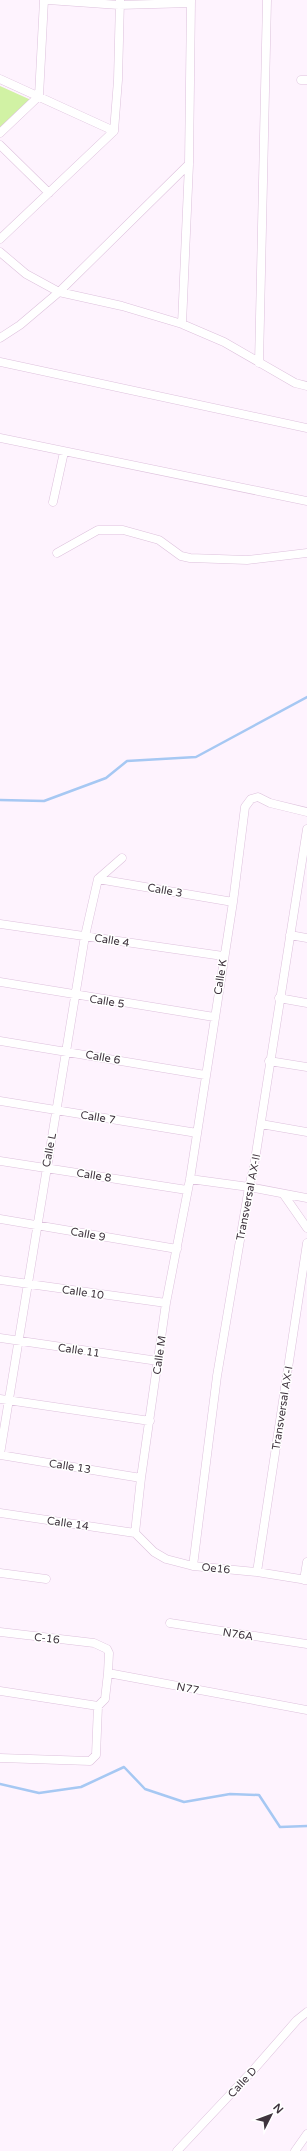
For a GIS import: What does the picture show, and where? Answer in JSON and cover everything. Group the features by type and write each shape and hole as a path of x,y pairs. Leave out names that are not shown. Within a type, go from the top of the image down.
{"street":[{"path":"0,134 39,96 44,0"},
{"path":"48,0 191,2 189,164 182,324"},
{"path":"259,363 267,0"},
{"path":"0,239 114,131 118,80 119,2"},
{"path":"0,79 114,131"},
{"path":"0,145 49,193"},
{"path":"0,338 20,325 59,292 189,164"},
{"path":"0,252 26,274 59,292 122,306 182,324 224,342 295,383 307,386"},
{"path":"0,362 307,428"},
{"path":"0,438 307,501"},
{"path":"53,502 64,452"},
{"path":"57,553 98,530 123,530 159,540 181,556 190,558 247,560 307,553"},
{"name":"Calle K","path":"190,1179 223,956 233,902 245,807 247,803 255,797 270,803 307,812"},
{"name":"Transversal AX-II","path":"193,1566 217,1376 248,1187 254,1166 261,1124 279,998 303,874 307,829"},
{"path":"98,879 122,858"},
{"name":"Calle 3","path":"98,879 233,902"},
{"name":"Calle L","path":"0,1454 10,1401 18,1341 46,1168 57,1110 65,1051 76,996 85,936 98,879"},
{"name":"Calle 4","path":"0,924 223,956"},
{"path":"290,935 307,938"},
{"name":"Calle 5","path":"0,982 76,996 214,1017"},
{"path":"279,998 307,1003"},
{"name":"Calle 6","path":"0,1041 205,1075"},
{"path":"269,1061 307,1067"},
{"name":"Calle 7","path":"0,1101 197,1133"},
{"path":"261,1124 307,1132"},
{"name":"Calle 8","path":"0,1161 188,1190"},
{"path":"190,1179 248,1187 284,1195 307,1198"},
{"name":"Calle M","path":"135,1533 140,1478 150,1421 166,1303 190,1179"},
{"path":"284,1195 307,1228"},
{"name":"Calle 9","path":"0,1219 177,1249"},
{"name":"Transversal AX-I","path":"256,1572 307,1243"},
{"name":"Calle 10","path":"0,1280 166,1303"},
{"name":"Calle 11","path":"0,1338 158,1361"},
{"path":"0,1399 150,1421"},
{"name":"Calle 13","path":"0,1454 140,1478"},
{"name":"Calle 14","path":"0,1513 135,1533"},
{"name":"Oe16","path":"135,1533 154,1552 166,1559 193,1566 256,1572 306,1580"},
{"path":"306,1580 307,1562"},
{"path":"0,1573 46,1579"},
{"name":"N76A","path":"170,1623 307,1644"},
{"name":"C-16","path":"0,1632 94,1644 107,1649 109,1653 108,1673"},
{"path":"0,1758 90,1761 96,1755 98,1706 105,1699 108,1673"},
{"name":"N77","path":"108,1673 307,1710"},
{"path":"0,1691 98,1706"},
{"name":"Calle D","path":"177,2151 255,2068 297,2020 307,2012"},
{"path":"295,2151 307,2134"}],"green space":[{"path":"0,86 31,100 0,130"}],"waterway":[{"path":"0,800 44,801 106,778 127,761 196,757 307,697"},
{"path":"0,1784 39,1793 81,1787 124,1767 145,1789 184,1802 230,1794 259,1795 280,1827 307,1826"}]}
